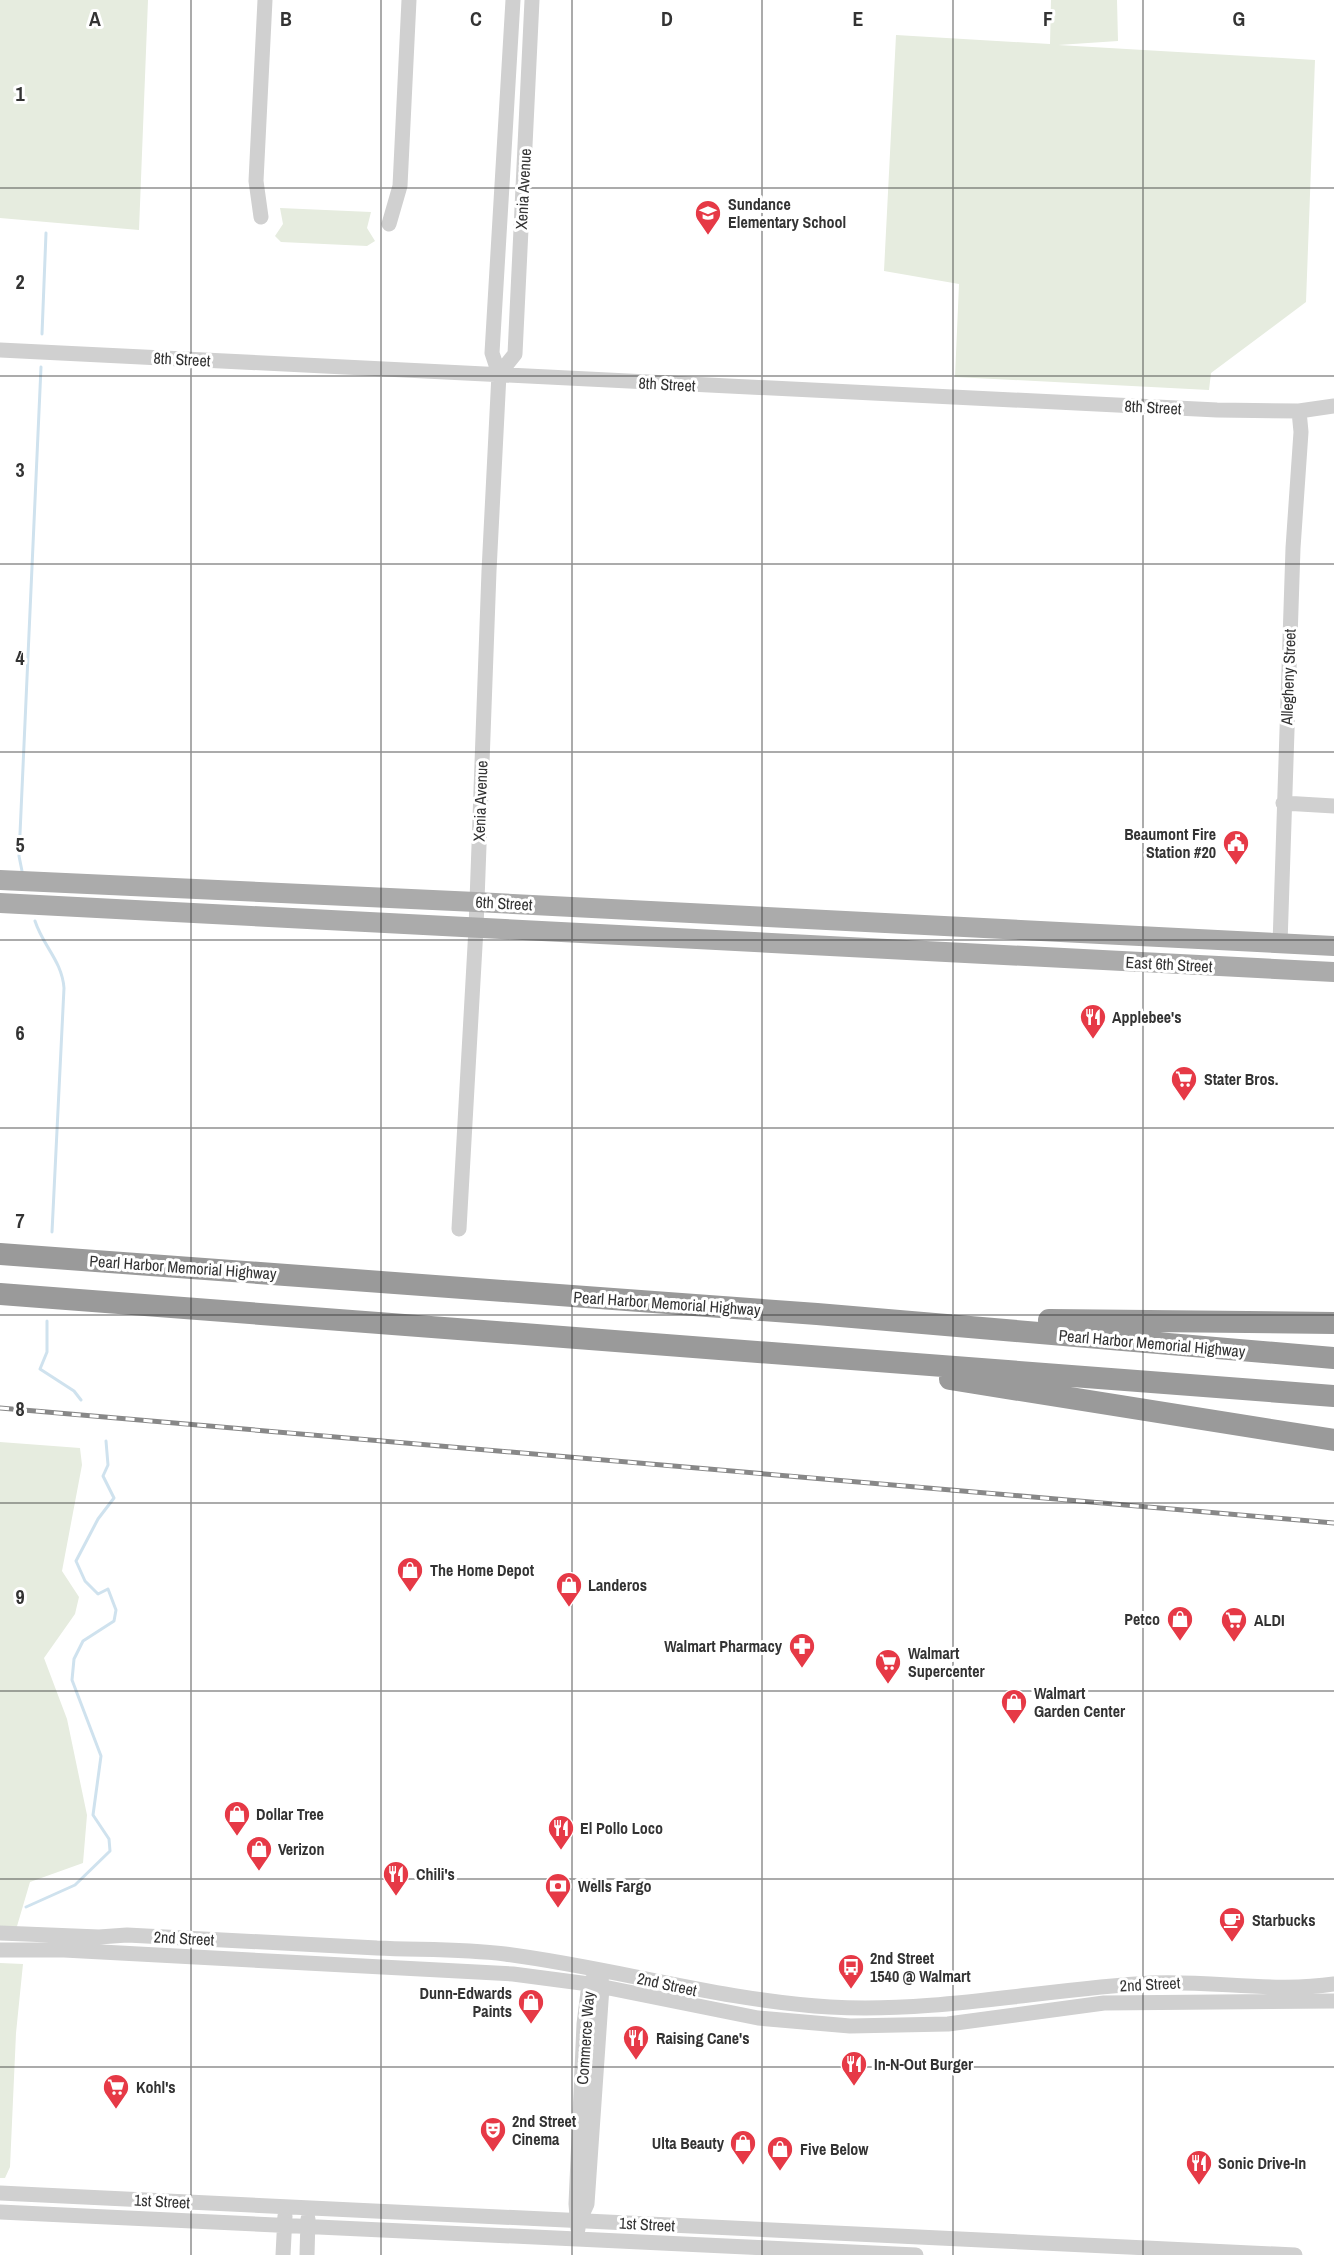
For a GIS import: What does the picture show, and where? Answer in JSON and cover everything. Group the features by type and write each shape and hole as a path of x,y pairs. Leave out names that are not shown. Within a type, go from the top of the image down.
{"highway":[{"name":"Pearl Harbor Memorial Highway","path":"0,1254 817,1314 1334,1358"},
{"path":"0,1294 1334,1396"},
{"path":"817,1314 1114,1322 1334,1323"},
{"path":"821,1355 964,1381 1334,1440"}],"main road":[{"name":"6th Street","path":"0,880 1008,930"},
{"name":"6th Street","path":"0,903 1004,955"},
{"name":"East 6th Street","path":"1008,930 1334,946"},
{"name":"East 6th Street","path":"1004,955 1334,972"}],"street":[{"path":"261,217 256,181 265,0"},
{"path":"389,224 399,186 409,0"},
{"name":"Xenia Avenue","path":"459,1229 476,928 489,571 499,374 492,353 513,0"},
{"name":"Xenia Avenue","path":"499,374 515,354 532,0"},
{"name":"8th Street","path":"0,350 1217,410 1299,411 1334,406"},
{"name":"Allegheny Street","path":"1280,944 1293,548 1301,432 1299,411"},
{"path":"1283,803 1334,806"},
{"name":"2nd Street","path":"0,1933 99,1937 128,1935 500,1954 599,1969 741,1998 832,2007 897,2007 976,2002 1078,1988 1163,1983 1292,1987 1334,1984"},
{"name":"2nd Street","path":"0,1950 41,1950 513,1974 596,1986 719,2012 794,2023 880,2026 981,2020 1069,2007 1151,2001 1292,2003 1334,2001"},
{"name":"Commerce Way","path":"578,2240 579,2221 576,2204 584,2024 599,1969"},
{"path":"1151,2001 1153,1990 1206,1990 1239,1984"},
{"path":"981,2020 991,2012 1066,2001 1073,1998 1078,1988"},
{"path":"794,2023 798,2013 852,2015 897,2007"},
{"name":"1st Street","path":"0,2193 1295,2255"},
{"path":"283,2255 285,2207"},
{"path":"307,2255 308,2208"},
{"name":"1st Street","path":"0,2212 880,2254"},
{"path":"884,2235 880,2254 916,2255"}],"shaded area":[{"path":"0,0 148,0 139,230 0,218"},
{"path":"1051,0 1117,0 1118,41 1058,45 1315,60 1306,302 1211,373 1209,390 955,377 959,284 884,271 896,35 1050,44"},
{"path":"280,208 371,212 367,228 375,241 367,246 281,242 275,236 283,224"},
{"path":"0,1442 80,1448 82,1465 62,1571 79,1597 75,1614 44,1658 67,1719 87,1815 83,1863 30,1882 15,1933 0,1932"},
{"path":"0,1963 23,1964 16,2033 10,2167 5,2178 0,2178"}],"waterway":[{"path":"42,334 46,233"},
{"path":"22,871 19,856 41,367"},
{"path":"35,921 60,970 64,988 52,1232"},
{"path":"47,1321 47,1352 40,1369 74,1391 81,1400"},
{"path":"26,1907 75,1885 110,1851 109,1839 93,1815 101,1756 72,1680 74,1659 83,1641 114,1621 116,1610 108,1589 98,1594 85,1581 76,1561 98,1519 114,1498 103,1476 108,1465 106,1441"}],"railway":[{"path":"0,1408 1334,1523"}],"place":[{"name":"Sundance Elementary School","path":"708,236"},
{"name":"Beaumont Fire Station #20","path":"1236,866"},
{"name":"Applebee's","path":"1093,1040"},
{"name":"Stater Bros.","path":"1184,1102"},
{"name":"The Home Depot","path":"410,1593"},
{"name":"Landeros","path":"569,1608"},
{"name":"Petco","path":"1180,1642"},
{"name":"ALDI","path":"1234,1643"},
{"name":"Walmart Pharmacy","path":"802,1669"},
{"name":"Walmart Supercenter","path":"888,1685"},
{"name":"Walmart Garden Center","path":"1014,1725"},
{"name":"Dollar Tree","path":"237,1837"},
{"name":"El Pollo Loco","path":"561,1851"},
{"name":"Verizon","path":"259,1872"},
{"name":"Chili's","path":"396,1897"},
{"name":"Wells Fargo","path":"558,1909"},
{"name":"Starbucks","path":"1232,1943"},
{"name":"2nd Street 1540 @ Walmart","path":"851,1990"},
{"name":"Dunn-Edwards Paints","path":"531,2025"},
{"name":"Raising Cane's","path":"636,2061"},
{"name":"In-N-Out Burger","path":"854,2087"},
{"name":"Kohl's","path":"116,2110"},
{"name":"2nd Street Cinema","path":"493,2153"},
{"name":"Ulta Beauty","path":"743,2166"},
{"name":"Five Below","path":"780,2172"},
{"name":"Sonic Drive-In","path":"1199,2186"}]}
